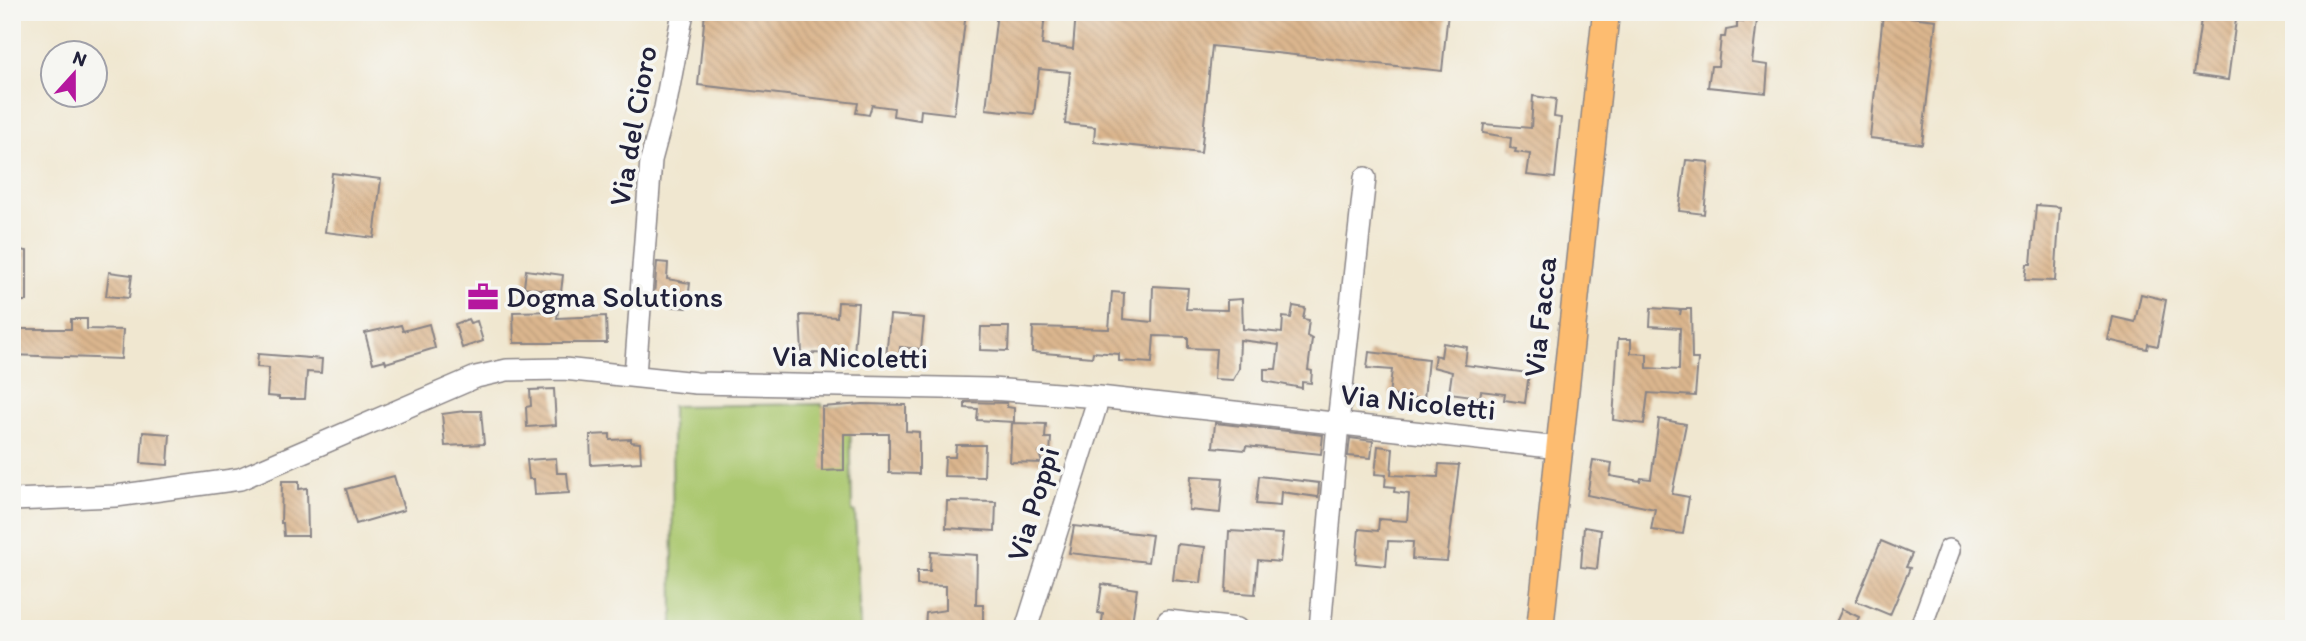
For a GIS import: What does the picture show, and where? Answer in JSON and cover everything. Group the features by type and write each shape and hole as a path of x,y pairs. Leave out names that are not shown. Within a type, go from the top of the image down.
{"main road":[{"name":"Via Facca","path":"1540,629 1606,12"}],"street":[{"name":"Via del Cioro","path":"635,375 651,160 665,108 683,12"},
{"path":"1320,629 1338,423 1365,178"},
{"name":"Via Nicoletti","path":"12,500 116,496 240,480 476,377 507,370 564,369 695,383 991,389 1099,397 1559,448"},
{"name":"Via Poppi","path":"1026,629 1099,397"},
{"path":"1920,629 1949,550"},
{"path":"1168,621 1237,629"}],"green space":[{"path":"822,404 822,407 850,406 852,512 855,512 860,629 673,629 672,406"}],"building":[{"path":"705,12 966,12 954,114 921,110 920,120 893,116 894,108 872,105 869,115 856,113 858,103 698,85"},
{"path":"997,12 1045,12 1042,45 1073,49 1076,12 1448,12 1442,71 1212,46 1201,153 1094,142 1095,127 1065,124 1070,72 1039,69 1034,114 986,109"},
{"path":"2202,12 2237,12 2228,80 2193,75"},
{"path":"1883,14 1936,20 1922,144 1870,138"},
{"path":"1744,18 1757,20 1752,63 1768,65 1766,93 1708,87 1711,66 1718,66 1721,37 1725,37 1726,30 1737,28 1737,21 1743,22"},
{"path":"1533,96 1556,99 1554,117 1561,118 1555,178 1527,175 1530,154 1515,152 1516,149 1510,148 1511,138 1483,133 1484,124 1531,128"},
{"path":"1686,160 1709,162 1704,214 1679,211"},
{"path":"332,173 381,179 374,238 325,232"},
{"path":"2036,205 2060,207 2055,281 2025,280 2027,264 2031,264"},
{"path":"20,250 27,251 27,301 13,301"},
{"path":"657,262 668,263 667,279 690,283 687,308 653,305"},
{"path":"526,270 563,275 561,292 524,287"},
{"path":"109,272 132,275 129,298 106,296"},
{"path":"1153,286 1188,288 1186,309 1227,310 1227,300 1242,299 1243,329 1282,333 1283,317 1291,318 1293,306 1305,308 1303,319 1309,320 1307,336 1312,339 1308,370 1312,371 1311,383 1302,382 1302,388 1264,381 1264,369 1276,369 1279,345 1240,340 1239,369 1233,380 1214,379 1216,349 1188,348 1188,337 1154,336 1152,363 1119,361 1119,354 1093,352 1092,357 1032,352 1033,327 1109,329 1112,292 1124,293 1123,319 1152,322"},
{"path":"2141,294 2166,300 2158,346 2148,344 2147,349 2108,340 2113,317 2135,322"},
{"path":"838,302 858,303 854,354 802,353 800,315 837,317"},
{"path":"1651,308 1691,309 1692,359 1698,359 1695,396 1648,393 1644,424 1613,420 1618,339 1631,339 1631,353 1647,354 1647,368 1679,370 1680,328 1650,326"},
{"path":"558,311 557,318 606,316 607,343 514,343 513,312"},
{"path":"890,315 924,318 921,349 900,347 899,359 886,358"},
{"path":"71,319 87,319 87,329 123,330 121,359 12,355 12,329 71,329"},
{"path":"468,319 470,323 477,321 483,341 462,348 455,324"},
{"path":"429,324 435,348 386,363 385,360 373,363 365,333 401,325 403,331"},
{"path":"981,327 1009,327 1008,351 980,350"},
{"path":"1443,343 1467,347 1465,365 1529,373 1525,403 1504,400 1505,394 1481,391 1480,397 1449,393 1452,372 1433,367 1435,355 1441,357"},
{"path":"1369,352 1428,359 1424,399 1389,395 1392,370 1367,368"},
{"path":"258,354 322,359 321,373 307,372 305,399 267,396 269,368 257,367"},
{"path":"554,389 556,425 527,427 526,407 531,406 530,390"},
{"path":"965,402 1007,403 1007,407 1014,408 1014,422 977,420 978,409 965,408"},
{"path":"906,405 906,431 919,432 919,474 889,473 889,434 844,434 844,470 822,471 822,407"},
{"path":"481,411 484,444 445,446 442,414"},
{"path":"1659,419 1686,424 1672,494 1689,497 1683,534 1651,530 1655,509 1587,495 1593,460 1612,463 1610,476 1640,481 1641,478 1651,479"},
{"path":"1012,423 1046,424 1045,438 1051,438 1050,454 1039,453 1042,463 1010,462"},
{"path":"1215,423 1323,435 1321,454 1246,446 1245,450 1213,447"},
{"path":"143,432 170,434 168,465 141,463"},
{"path":"610,434 610,440 631,439 631,442 640,443 641,462 591,465 590,435"},
{"path":"1350,438 1373,441 1371,458 1348,456"},
{"path":"956,445 985,445 984,477 944,476 945,457 955,457"},
{"path":"1378,446 1393,448 1391,475 1438,477 1439,464 1459,465 1447,561 1412,559 1413,542 1388,541 1386,566 1356,563 1359,529 1378,531 1379,519 1407,521 1409,494 1394,492 1395,487 1385,486 1386,475 1375,474"},
{"path":"556,458 557,473 567,473 569,493 535,495 534,479 529,479 527,460"},
{"path":"394,476 404,510 356,524 346,489"},
{"path":"1191,476 1223,478 1220,513 1189,510"},
{"path":"1259,476 1319,483 1318,497 1281,492 1280,506 1256,504"},
{"path":"282,481 299,481 299,489 307,488 308,536 284,536 281,523"},
{"path":"947,501 996,502 995,531 946,528"},
{"path":"1074,526 1152,535 1148,562 1069,553"},
{"path":"1584,527 1601,530 1597,569 1581,567"},
{"path":"1229,531 1283,534 1280,562 1258,560 1255,594 1226,592"},
{"path":"1881,541 1912,554 1906,567 1910,568 1890,615 1856,601"},
{"path":"1177,544 1205,547 1201,583 1173,580"},
{"path":"931,552 977,555 976,605 983,605 983,629 925,629 926,613 946,610 946,586 917,585 917,571 930,571"},
{"path":"1102,584 1137,589 1131,629 1101,629 1103,614 1098,613"},
{"path":"1842,609 1859,617 1854,629 1833,629"}],"place":[{"name":"Dogma Solutions","path":"483,297"}]}
